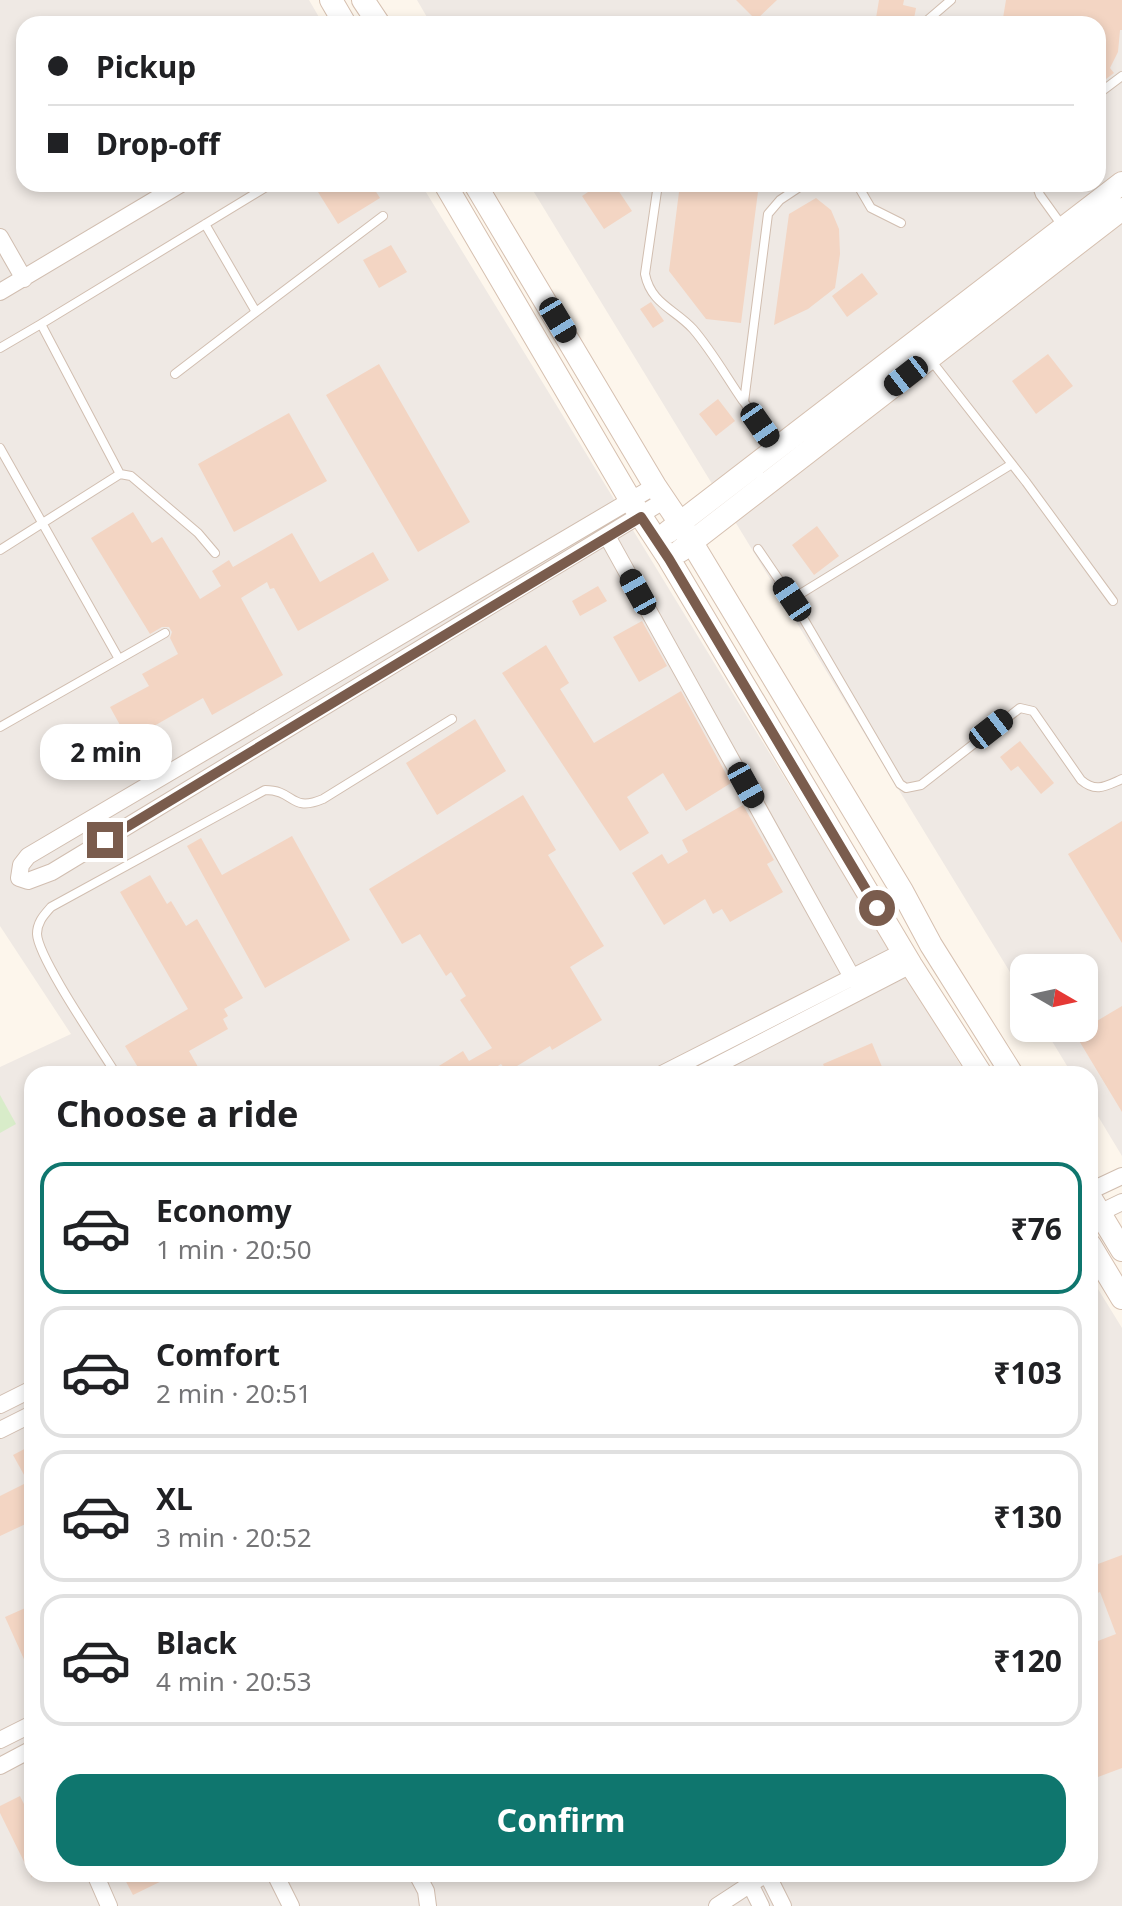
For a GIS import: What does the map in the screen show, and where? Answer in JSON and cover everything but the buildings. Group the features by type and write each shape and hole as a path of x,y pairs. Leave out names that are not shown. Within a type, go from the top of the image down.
{"street":[{"path":"685,532 777,448 1122,183"},
{"path":"0,292 168,192"},
{"path":"450,192 636,509 663,549 907,958 976,1066"},
{"path":"480,192 902,891 931,945 1007,1066"},
{"path":"663,549 929,358 1122,209"},
{"path":"0,237 24,279"},
{"path":"636,509 607,536 52,872 28,881 19,878 21,865 28,856 660,493"},
{"path":"607,536 853,979"},
{"path":"678,1066 853,979 907,958"},
{"path":"714,1066 907,958"},
{"path":"1098,1187 1122,1176"},
{"path":"1098,1208 1122,1202"},
{"path":"1098,1216 1122,1250"},
{"path":"1098,1258 1122,1298"},
{"path":"0,1405 24,1393"},
{"path":"0,1430 24,1418"},
{"path":"0,1740 24,1728"},
{"path":"0,1766 24,1754"},
{"path":"98,1882 109,1906"},
{"path":"279,1882 291,1906"},
{"path":"421,1882 428,1906"},
{"path":"717,1906 746,1882"},
{"path":"749,1882 761,1906"},
{"path":"770,1882 783,1906"}],"lane":[{"path":"932,16 951,0"},
{"path":"0,348 258,192"},
{"path":"657,192 645,274 647,282 661,305 694,330 777,448"},
{"path":"744,402 768,214 792,192"},
{"path":"862,192 871,208 901,223"},
{"path":"1039,192 1064,227"},
{"path":"175,374 383,216"},
{"path":"205,224 256,312"},
{"path":"41,324 120,474"},
{"path":"929,358 1113,601"},
{"path":"0,448 119,659"},
{"path":"792,599 1012,464"},
{"path":"0,550 120,474 131,476 198,533 215,553"},
{"path":"758,549 792,599 900,784 906,788 921,785 1014,710 1027,708 1038,717 1089,787 1102,788 1122,779"},
{"path":"0,727 165,633"},
{"path":"111,1066 46,959 37,934 40,920 51,907 265,790 275,790 299,805 309,805 323,799 452,719"}],"shaded area":[{"path":"0,0 309,0 318,16 16,16 16,192 426,192 961,1066 24,1066 24,1882 1098,1882 1098,1289 1122,1328 1122,1906 0,1906 0,1067 71,1034 0,926"},
{"path":"417,0 1122,0 1122,1156 1098,1116 1098,1066 1067,1066 1053,1042 1098,1042 1098,954 1010,954 1010,972 534,192 1106,192 1106,16 426,16"}],"green space":[{"path":"0,1095 16,1124 0,1133"}],"route":[{"path":"105,840 641,517 877,908"}]}
